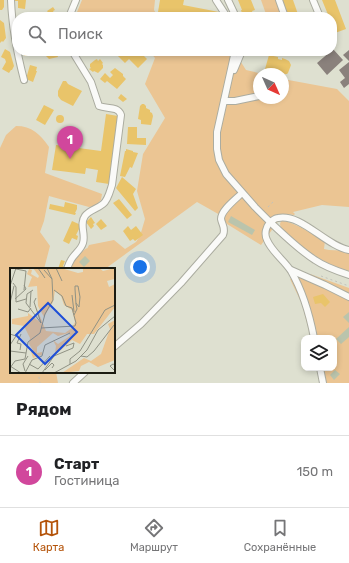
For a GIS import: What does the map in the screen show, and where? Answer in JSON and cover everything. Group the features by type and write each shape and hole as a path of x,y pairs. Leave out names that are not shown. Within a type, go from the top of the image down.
{"street":[{"path":"11,0 12,27"},
{"path":"71,12 76,0"},
{"path":"216,0 224,12"},
{"path":"228,0 234,12"},
{"path":"279,0 283,12"},
{"path":"313,0 318,12"},
{"path":"17,56 24,80"},
{"path":"67,268 71,260 81,249 83,244 82,221 87,214 102,205 106,201 109,194 112,185 121,115 121,112 118,110 100,106 91,82 75,56"},
{"path":"234,56 217,132 217,149 222,167 242,193 270,222 305,253 332,270 349,275"},
{"path":"227,90 240,56"},
{"path":"224,101 235,101 253,97"},
{"path":"115,346 141,324 223,235 224,227 221,220 223,212 242,193"},
{"path":"313,335 303,295 291,270 274,251 266,239 267,226 270,222 277,218 284,217 292,219 336,245 349,250"},
{"path":"291,270 349,297"},
{"path":"321,371 323,383"},
{"path":"72,383 84,373"}],"path":[{"path":"268,207 275,200"},
{"path":"317,275 349,286"},
{"path":"38,373 40,383"}],"shaded area":[{"path":"82,0 155,0 155,12 77,12"},
{"path":"261,0 279,0 283,12 265,12"},
{"path":"153,56 237,56 246,70 253,72 253,104 289,104 289,80 337,89 349,101 349,207 322,205 293,212 295,214 294,215 288,214 282,216 261,245 227,224 220,215 197,202 106,268 70,268 78,256 89,245 114,240 125,249 136,242 140,236 145,219 137,191 143,154 165,118 145,84 155,58"},
{"path":"16,126 31,129 42,138 49,147 45,173 102,194 101,200 96,205 89,207 49,196 44,221 40,232 50,246 44,268 10,268 10,373 56,373 58,383 0,383 0,148 6,135"},
{"path":"281,221 291,223 325,241 324,249 349,251 349,271 320,259 305,249 281,229"},
{"path":"310,274 349,288 349,383 320,383 318,371 337,371 337,335 310,335 302,304 290,279"}],"building: Жильё":[{"path":"0,0 4,0 4,7 2,10 0,10"},
{"path":"15,0 26,0 25,9 18,8 18,1"},
{"path":"160,0 184,0 183,5 219,12 158,12"},
{"path":"238,0 251,0 255,10 252,12 242,12"},
{"path":"281,0 293,0 297,12 286,12"},
{"path":"322,0 335,0 346,29 337,32 337,12 327,12"},
{"path":"53,7 55,10 54,12 47,11"},
{"path":"0,20 4,23 6,38 0,43"},
{"path":"5,49 10,52 14,66 9,73 2,69 6,62 5,59 1,57"},
{"path":"46,56 58,57 49,59"},
{"path":"118,56 144,56 147,59 138,68 129,59 125,63"},
{"path":"269,56 278,57 278,59 282,60 282,58 289,61 291,65 289,70 289,68 265,68"},
{"path":"97,59 98,61 100,59 103,63 103,68 98,73 89,69 91,68 90,64"},
{"path":"30,65 37,67 33,82 26,79"},
{"path":"115,68 123,74 126,79 117,89 107,81 105,83 100,79 105,73 110,78 113,75 110,72"},
{"path":"63,81 66,81 68,84 82,91 73,106 61,100 58,96 58,91"},
{"path":"121,94 127,99 123,102 118,98"},
{"path":"144,104 152,113 153,116 151,125 141,124 141,120 138,119 140,106"},
{"path":"44,105 54,110 45,125 36,120"},
{"path":"106,114 118,116 109,184 96,182 98,170 86,168 85,174 52,170 56,145 101,151"},
{"path":"58,115 62,115 64,119 62,123 58,123 56,121 56,117"},
{"path":"128,127 137,127 137,138 146,138 146,145 127,144"},
{"path":"126,149 138,153 132,168 130,167 125,177 120,176"},
{"path":"122,177 136,189 133,194 138,208 135,211 116,188"},
{"path":"119,199 132,215 127,219 113,203"},
{"path":"65,202 77,205 75,215 49,209 50,204 64,207"},
{"path":"91,217 95,223 91,229 86,222"},
{"path":"101,219 107,226 101,230 96,224"},
{"path":"72,221 81,225 76,235 78,236 77,240 72,238 69,244 63,241"},
{"path":"128,226 131,230 136,226 143,235 135,241 133,239 130,241 123,231"},
{"path":"61,260 65,261 64,268 58,268"},
{"path":"323,294 330,302 325,307 321,303 315,304 313,297"}],"building: Промзона":[{"path":"349,50 349,61 343,55"},
{"path":"337,53 343,60 327,75 317,63 325,56 337,56"},
{"path":"349,62 349,84 344,88 340,82 345,78 339,70"}],"building: Прочее":[{"path":"231,216 255,230 252,235 228,222"},
{"path":"85,256 90,261 84,267 79,262"},
{"path":"349,312 349,323 343,317"},
{"path":"349,327 349,337 341,344 337,338"},
{"path":"334,371 340,374 334,380 330,375"}],"place":[{"name":"Старт","path":"70,159"}]}
